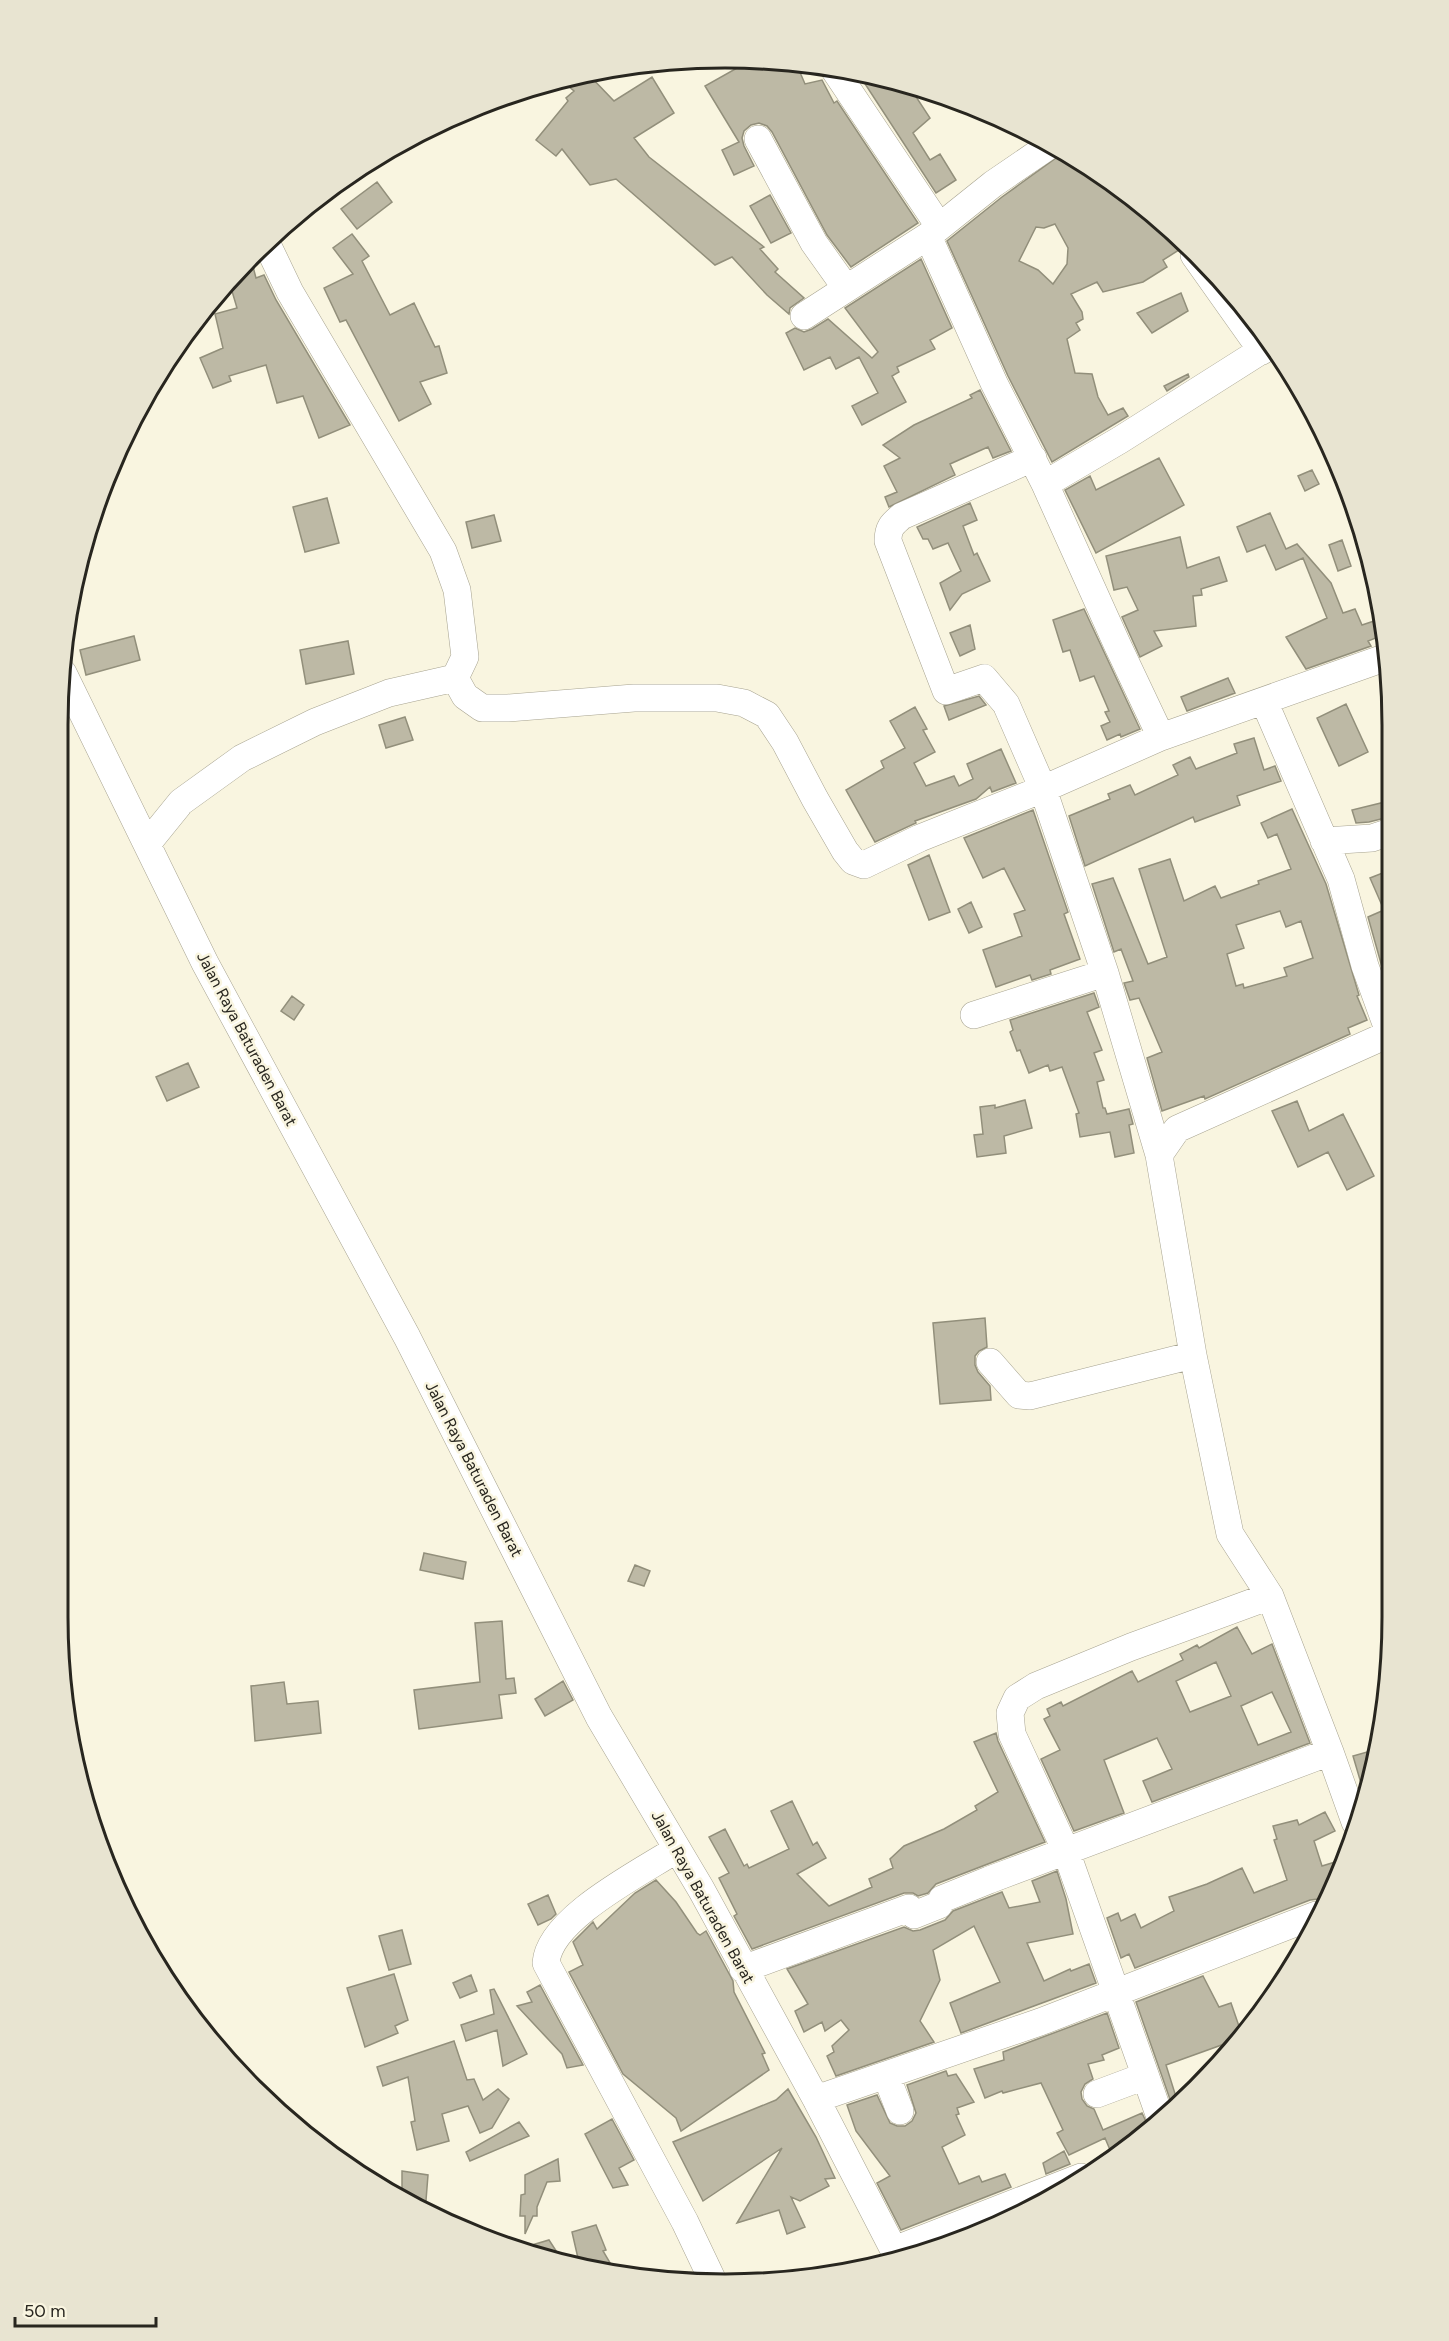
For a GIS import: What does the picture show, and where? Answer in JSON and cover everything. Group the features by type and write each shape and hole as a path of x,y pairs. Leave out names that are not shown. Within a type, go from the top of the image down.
{"street":[{"path":"839,78 934,231 994,383 1033,458 1116,644 1161,737"},
{"path":"758,139 814,243 846,288"},
{"path":"804,316 934,231 993,184 1042,150"},
{"path":"270,251 290,292 443,551 457,590 465,657 455,678"},
{"path":"1045,484 1120,440 1264,349"},
{"path":"1033,458 902,516 893,523 888,531 888,541 946,691 984,678 1006,704 1043,789 1105,973 1159,1155 1193,1355 1230,1534 1270,1596 1352,1812"},
{"path":"455,678 465,696 482,708 634,698 717,698 744,703 767,715 785,742 845,851 853,861 864,865 920,838 1043,789 1161,737 1378,660"},
{"path":"147,844 181,802 242,758 315,722 388,693 455,678"},
{"name":"Jalan Raya Baturaden Barat","path":"69,685 205,963 407,1336 599,1717 677,1849 816,2098 895,2251"},
{"path":"1264,701 1341,879 1365,966 1382,1013"},
{"path":"1324,841 1372,838 1382,835"},
{"path":"974,1015 1105,973"},
{"path":"1159,1155 1177,1129 1382,1036"},
{"path":"990,1362 1019,1395 1030,1396 1193,1355"},
{"path":"1158,2110 1066,1851 1012,1734 1010,1713 1017,1698 1036,1686 1270,1596"},
{"path":"743,1969 909,1908 914,1915 939,1905 942,1899 1330,1752"},
{"path":"677,1849 579,1912 550,1945 546,1962 685,2222 709,2273"},
{"path":"816,2098 1040,2022 1308,1918"},
{"path":"886,2075 900,2111"},
{"path":"1097,2094 1145,2076"},
{"path":"923,2243 1026,2200"}],"building":[{"path":"736,68 800,72 805,84 822,80 834,103 837,101 918,223 851,267 827,235 767,126 759,123 751,125 744,131 742,138 744,146 754,166 734,175 722,150 739,142 705,86"},
{"path":"652,77 674,113 634,138 649,157 764,247 760,249 778,269 775,272 804,298 790,308 789,314 767,295 732,257 715,265 616,179 590,185 562,149 556,156 536,140 568,101 566,98 574,91 569,87 594,80 614,101"},
{"path":"864,83 916,96 930,118 913,133 930,160 940,154 956,180 936,193"},
{"path":"1056,158 1090,178 1124,203 1179,250 1163,260 1167,267 1143,282 1103,292 1097,282 1071,294 1082,312 1083,319 1076,323 1080,330 1067,339 1075,373 1092,374 1098,397 1108,415 1123,408 1128,416 1052,462 1008,376 947,241","holes":["1055,224 1068,248 1067,264 1053,284 1038,270 1019,261 1036,227 1044,228"]},
{"path":"377,182 392,202 357,229 341,209"},
{"path":"770,195 791,233 771,243 750,206"},
{"path":"352,234 369,256 362,261 390,315 414,303 435,347 439,346 447,373 420,382 431,404 399,421 346,320 340,322 324,288 353,274 333,248"},
{"path":"921,259 952,328 930,340 935,349 897,367 899,372 892,376 906,402 862,425 852,406 878,393 859,357 836,369 830,357 804,370 786,333 795,328 804,332 828,319 872,358 878,352 845,308"},
{"path":"253,267 256,278 264,275 276,300 350,425 319,438 303,396 277,403 266,365 229,376 231,381 213,388 200,358 223,348 215,314 237,308 232,290"},
{"path":"1181,293 1188,311 1152,333 1137,313"},
{"path":"1188,374 1189,377 1167,391 1164,386"},
{"path":"980,390 1011,451 993,458 988,447 950,464 955,475 889,507 885,497 897,492 884,466 900,458 883,445 914,425 972,398 970,395"},
{"path":"1159,458 1184,505 1096,553 1065,490 1090,476 1096,490"},
{"path":"1312,470 1319,484 1305,491 1298,476"},
{"path":"327,498 339,543 305,552 293,507"},
{"path":"970,503 977,520 963,526 974,555 977,553 990,581 962,594 950,610 940,583 961,571 948,543 933,549 928,539 923,539 917,527"},
{"path":"1270,513 1286,549 1297,544 1331,583 1343,613 1355,609 1362,625 1373,621 1376,638 1368,641 1371,646 1306,669 1286,637 1327,618 1303,558 1276,570 1265,545 1247,552 1237,527"},
{"path":"494,515 501,541 472,548 466,522"},
{"path":"1180,537 1187,568 1219,557 1227,581 1201,589 1202,595 1193,596 1196,626 1154,631 1162,646 1140,657 1122,617 1138,610 1127,587 1114,590 1106,556"},
{"path":"1342,540 1351,566 1338,571 1329,545"},
{"path":"1084,609 1140,729 1121,737 1120,734 1107,740 1101,726 1110,722 1105,712 1109,711 1094,676 1080,681 1070,650 1063,652 1053,620"},
{"path":"970,625 975,649 960,656 950,633"},
{"path":"134,636 140,660 86,675 80,650"},
{"path":"348,641 354,674 306,684 300,650"},
{"path":"1228,678 1235,693 1187,711 1181,697"},
{"path":"979,696 986,705 949,720 944,706"},
{"path":"1346,704 1368,752 1339,766 1317,718"},
{"path":"915,707 927,729 923,730 935,752 914,763 926,786 954,776 959,786 973,779 967,764 1001,749 1016,783 992,792 990,787 976,799 915,821 916,823 875,842 846,790 884,768 881,761 905,748 890,721"},
{"path":"405,717 413,740 386,748 379,725"},
{"path":"1254,738 1264,770 1275,766 1281,781 1237,796 1240,805 1195,822 1193,817 1085,866 1069,816 1110,799 1108,794 1130,785 1135,795 1178,775 1173,765 1190,757 1196,769 1237,753 1234,744"},
{"path":"1382,803 1382,819 1356,823 1352,810"},
{"path":"1292,809 1326,884 1359,995 1357,996 1367,1020 1348,1028 1350,1034 1205,1099 1204,1096 1162,1111 1147,1058 1162,1052 1139,998 1130,1000 1124,983 1133,981 1121,949 1114,952 1092,884 1113,878 1148,964 1167,957 1139,869 1170,859 1184,901 1215,886 1221,898 1259,884 1258,881 1291,869 1277,834 1268,838 1261,823","holes":["1280,911 1286,927 1301,921 1313,958 1284,968 1287,976 1244,988 1243,984 1236,986 1227,954 1244,948 1236,925"]},
{"path":"1033,810 1068,912 1064,914 1080,959 1050,970 1051,974 1032,980 1030,975 996,987 983,950 1022,936 1014,914 1025,910 1004,868 983,878 964,838"},
{"path":"929,855 950,912 929,920 908,865"},
{"path":"1382,873 1382,905 1370,878"},
{"path":"971,902 982,927 969,933 958,909"},
{"path":"1382,911 1382,967 1368,917"},
{"path":"1094,993 1099,1007 1087,1012 1102,1050 1094,1053 1104,1080 1097,1082 1103,1108 1107,1114 1129,1109 1133,1124 1129,1125 1134,1153 1115,1157 1110,1132 1080,1137 1076,1114 1079,1113 1062,1067 1050,1071 1048,1065 1029,1073 1010,1032 1013,1030 1010,1020"},
{"path":"292,996 304,1005 294,1020 281,1011"},
{"path":"188,1063 199,1087 167,1101 156,1077"},
{"path":"1025,1100 1032,1128 1004,1136 1006,1153 977,1157 974,1135 983,1134 980,1107 995,1105 995,1108"},
{"path":"1297,1101 1309,1131 1343,1114 1374,1176 1347,1190 1328,1152 1298,1167 1272,1111"},
{"path":"985,1318 987,1347 975,1356 975,1365 990,1386 991,1400 940,1404 933,1323"},
{"path":"424,1553 466,1562 463,1579 420,1570"},
{"path":"635,1565 650,1571 644,1586 628,1581"},
{"path":"502,1621 506,1679 514,1678 516,1693 499,1695 502,1718 419,1729 414,1690 480,1682 475,1623"},
{"path":"1237,1627 1252,1654 1272,1644 1310,1743 1152,1802 1143,1781 1172,1769 1157,1738 1104,1760 1124,1813 1074,1831 1041,1759 1060,1750 1044,1719 1050,1716 1047,1709 1061,1702 1063,1706 1132,1671 1138,1682 1183,1660 1180,1654 1197,1645 1199,1648","holes":["1216,1662 1231,1696 1190,1712 1176,1681","1272,1692 1291,1732 1258,1745 1241,1706"]},
{"path":"563,1681 573,1700 545,1716 535,1699"},
{"path":"284,1682 287,1704 318,1701 321,1733 255,1741 251,1686"},
{"path":"996,1733 1045,1842 936,1884 928,1893 918,1896 913,1893 904,1893 752,1949 734,1916 737,1914 719,1878 729,1873 709,1837 725,1829 744,1866 747,1864 749,1868 789,1849 771,1811 792,1801 813,1845 817,1842 826,1858 797,1874 829,1906 872,1887 869,1879 893,1868 890,1859 904,1846 944,1829 977,1810 975,1806 998,1792 974,1742"},
{"path":"1367,1752 1360,1781 1353,1756"},
{"path":"1325,1812 1335,1831 1314,1841 1322,1866 1333,1863 1317,1899 1135,1968 1129,1954 1121,1958 1107,1918 1118,1913 1121,1921 1135,1914 1141,1928 1174,1911 1169,1897 1207,1884 1242,1868 1254,1893 1287,1880 1274,1840 1277,1839 1273,1826 1297,1820 1299,1825"},
{"path":"1057,1871 1066,1899 1073,1934 1027,1943 1044,1981 1070,1969 1071,1971 1089,1964 1096,1983 961,2033 950,2003 1000,1982 974,1926 933,1950 940,1980 920,2021 934,2042 836,2076 827,2056 834,2052 832,2046 849,2030 841,2020 825,2031 822,2022 804,2032 795,2011 808,2004 787,1969 904,1927 913,1931 920,1930 945,1920 953,1911 1002,1892 1009,1908 1040,1902 1032,1881"},
{"path":"656,1880 676,1902 697,1933 700,1935 706,1931 733,1981 734,1992 765,2053 762,2054 769,2070 681,2131 676,2118 623,2074 569,1972 583,1965 573,1942 593,1922 597,1929 635,1893"},
{"path":"548,1895 556,1914 538,1925 528,1904"},
{"path":"402,1930 411,1964 389,1970 379,1936"},
{"path":"394,1974 408,2020 395,2026 398,2033 365,2047 347,1988"},
{"path":"471,1975 477,1991 460,1998 453,1983"},
{"path":"1203,1976 1219,2007 1231,2003 1239,2025 1222,2045 1166,2065 1175,2094 1170,2099 1136,2002"},
{"path":"540,1985 583,2065 567,2068 562,2054 517,2006 532,2002 527,1992"},
{"path":"494,1989 527,2054 503,2066 497,2030 466,2041 461,2025 494,2014 490,1990"},
{"path":"1107,2013 1119,2048 1102,2055 1104,2060 1088,2064 1093,2079 1085,2084 1081,2092 1082,2099 1087,2106 1094,2109 1103,2130 1142,2113 1145,2120 1109,2149 1105,2138 1069,2155 1057,2133 1063,2130 1041,2083 1003,2093 1002,2091 985,2098 974,2069 1004,2060 1003,2052"},
{"path":"454,2041 467,2080 474,2079 483,2100 498,2089 509,2099 492,2128 480,2133 468,2106 442,2114 449,2141 417,2150 411,2122 415,2121 408,2077 383,2086 377,2067"},
{"path":"946,2071 948,2076 956,2074 974,2102 957,2108 959,2114 956,2115 965,2135 942,2147 959,2184 979,2176 982,2182 1005,2174 1011,2187 901,2230 877,2183 890,2176 856,2131 847,2105 877,2095 890,2123 905,2126 912,2121 916,2113 907,2085"},
{"path":"788,2089 816,2137 835,2178 825,2179 829,2186 800,2201 791,2197 805,2227 787,2234 779,2210 737,2223 782,2148 703,2201 673,2142 776,2100"},
{"path":"612,2119 634,2160 619,2168 628,2185 613,2188 585,2134"},
{"path":"519,2122 529,2136 470,2161 466,2152"},
{"path":"1064,2151 1070,2164 1046,2174 1043,2163"},
{"path":"558,2159 560,2181 547,2182 537,2207 537,2216 533,2216 525,2234 525,2216 520,2216 521,2195 525,2194 525,2175"},
{"path":"402,2171 428,2175 426,2202 402,2188"},
{"path":"596,2225 606,2250 603,2251 610,2263 578,2257 572,2232"},
{"path":"549,2240 557,2252 554,2251 533,2245"}]}
